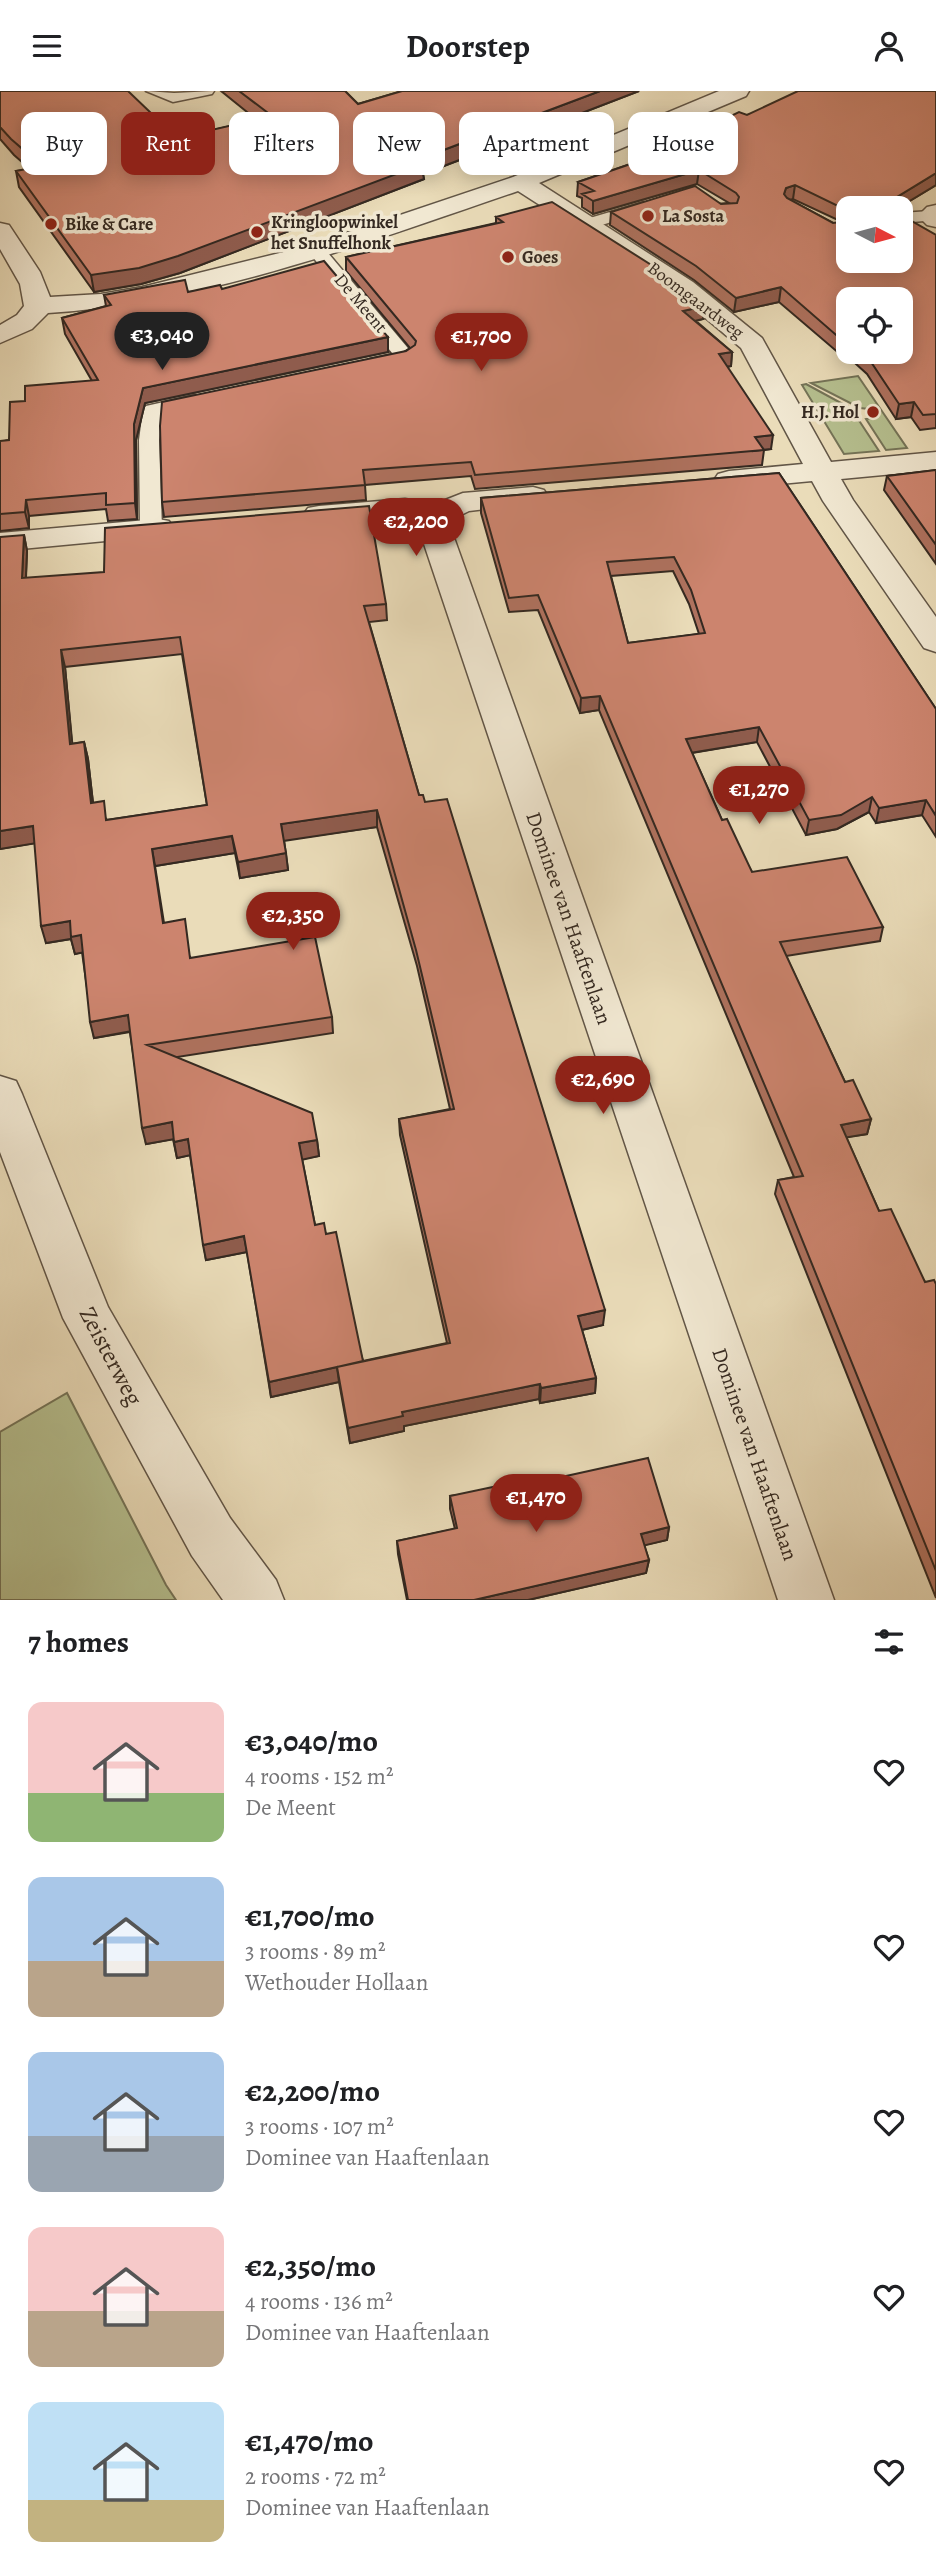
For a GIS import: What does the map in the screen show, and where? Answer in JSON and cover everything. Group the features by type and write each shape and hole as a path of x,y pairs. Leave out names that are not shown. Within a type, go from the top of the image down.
{"street":[{"name":"De Meent","path":"38,306 101,302 142,295 317,251 521,182 738,91"},
{"name":"Boomgaardweg","path":"521,182 684,287 752,344 838,501 936,641"},
{"path":"0,230 36,289 38,306 33,315 23,323 0,335"},
{"path":"697,482 936,461"},
{"path":"296,517 405,508 442,515 463,502 559,494"},
{"name":"Dominee van Haaftenlaan","path":"442,515 436,523 436,532 461,610 806,1600"},
{"path":"0,542 191,526"},
{"name":"Zeisterweg","path":"0,1094 88,1318 211,1537 256,1600"}],"lane":[{"path":"153,91 173,98 207,91"},
{"path":"589,224 660,202"},
{"path":"914,217 934,216"},
{"name":"De Meent","path":"317,251 405,357 352,368"},
{"path":"151,529 149,440 153,410 219,396"}],"green space":[{"path":"858,376 907,448 886,450 866,419 874,418 872,414 879,413 878,410 860,408 811,383"},
{"path":"806,384 852,409 848,410 854,419 858,419 879,451 844,454 802,385"},
{"path":"67,1393 176,1600 0,1600 0,1432"}],"building":[{"path":"0,91 128,91 150,112 121,112 121,175 215,175 215,129 229,126 229,175 339,175 339,112 267,112 239,91 345,91 358,104 402,91 600,91 544,112 459,112 459,144 445,149 445,112 353,112 353,175 394,175 178,256 139,268 91,275 16,171 21,170 21,175 107,175 107,112 21,112 21,148 0,127"},
{"path":"798,91 936,91 936,173 899,196 836,196 836,205 795,185 786,188 784,194 836,223 836,273 914,273 914,222 936,235 936,414 923,415 914,402 899,404 872,364 913,364 913,287 836,287 836,335 781,287 736,298 696,266 611,212 695,186 721,204 737,203 739,197 736,193 707,175 738,175 738,112 747,115"},
{"path":"628,165 628,175 682,175 593,201 582,194 594,191 578,182 598,175 614,175 614,170"},
{"path":"552,202 675,280 705,306 683,311 732,352 719,354 773,435 755,437 764,450 475,475 471,462 363,470 365,485 162,502 162,402 406,351 415,345 416,341 346,257 503,222 496,217"},
{"path":"324,261 388,337 143,388 134,424 135,503 106,505 106,493 26,500 25,512 0,514 0,441 9,440 10,402 25,401 25,386 98,380 62,318 111,305 104,295 185,280 188,292 220,285 222,289"},
{"path":"936,470 936,545 887,476"},
{"path":"779,473 936,709 936,816 926,800 879,808 872,797 841,815 809,820 759,727 686,739 722,820 727,819 752,872 847,857 883,927 780,942 845,1082 853,1080 871,1119 841,1125 879,1211 891,1209 925,1282 934,1280 936,1284 936,1571 778,1180 803,1176 600,696 581,698 538,595 509,598 481,498","holes":["674,557 691,590 705,633 628,643 607,562"]},
{"path":"369,506 386,604 364,606 419,795 423,795 425,802 447,799 605,1310 578,1316 596,1378 541,1388 540,1384 402,1412 403,1416 348,1428 337,1367 269,1382 244,1236 203,1245 188,1139 174,1142 172,1122 142,1128 128,1015 90,1022 81,935 71,937 70,921 41,926 33,826 0,831 0,537 24,535 22,578 104,572 105,528","holes":["180,637 207,805 106,820 104,801 91,803 84,742 70,744 61,650","377,810 416,950 454,1109 399,1119 450,1343 337,1367 363,1361 336,1232 326,1234 324,1223 315,1225 299,1143 317,1140 312,1113 147,1045 332,1017 315,937 190,958 185,919 163,923 152,849 232,836 238,862 286,853 281,824"]},
{"path":"648,1458 669,1527 641,1534 649,1560 474,1600 408,1600 397,1541 457,1528 450,1496 507,1484 507,1489"}],"place":[{"name":"La Sosta","path":"648,216"},
{"name":"Bike & Care","path":"51,224"},
{"name":"Kringloopwinkel het Snuffelhonk","path":"257,232"},
{"name":"Goes","path":"508,257"},
{"name":"H.J. Hol","path":"873,412"}]}
